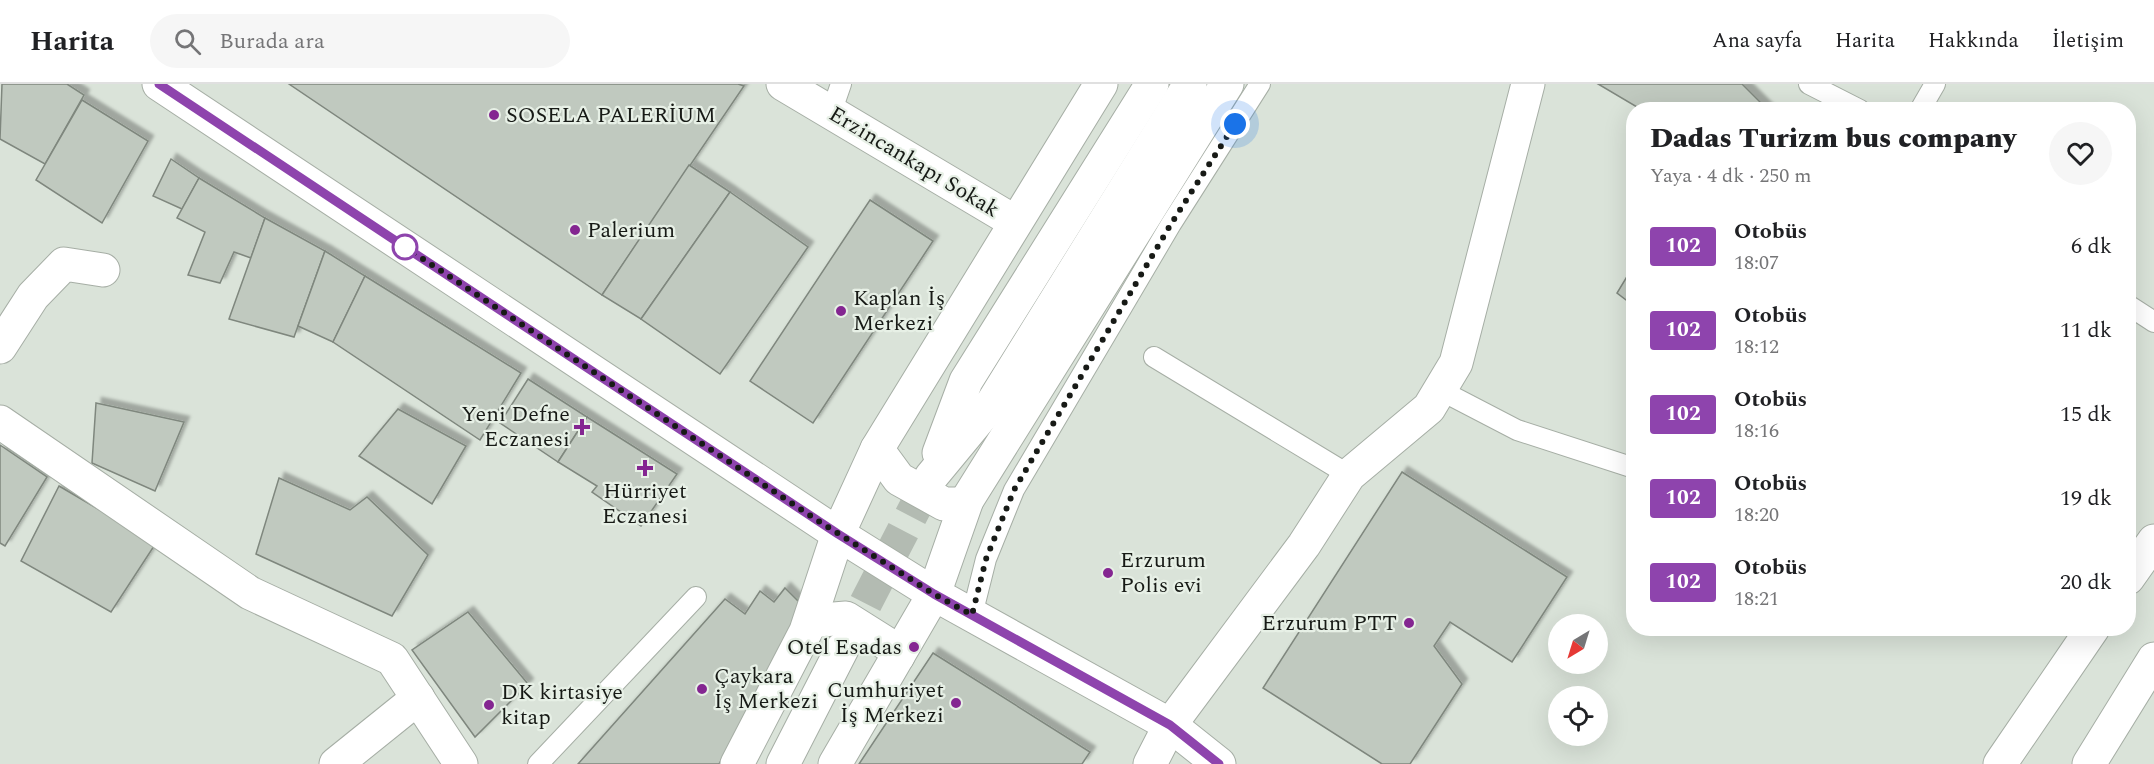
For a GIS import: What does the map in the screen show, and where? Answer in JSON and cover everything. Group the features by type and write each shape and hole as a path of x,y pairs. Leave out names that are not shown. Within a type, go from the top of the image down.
{"main road":[{"path":"159,84 838,534 934,594 1170,725 1226,764"},
{"name":"Erzincankapı Sokak","path":"783,84 836,98 1015,222"},
{"path":"737,764 806,631 838,534 877,449 1101,84"},
{"path":"1152,84 966,381 931,477 993,402 1190,84"},
{"path":"835,764 934,594 967,500 1227,84"},
{"path":"1150,764 1170,725 1304,545 1349,475 1429,408 1456,363 1528,84"},
{"path":"0,347 33,296 64,264 103,270"},
{"path":"0,422 250,593 392,659 461,764"},
{"path":"877,449 899,479 944,504 963,504 967,500"},
{"path":"2136,567 2154,541"},
{"path":"810,621 846,618 892,647 898,656"},
{"path":"2000,764 2088,636"},
{"path":"783,764 842,649"},
{"path":"2089,764 2154,659"},
{"path":"336,764 418,698"},
{"path":"1170,725 1219,764"}],"lane":[{"path":"972,615 986,559 1014,490 1171,224 1260,84"},
{"path":"1809,84 1844,102"},
{"path":"1925,102 1935,84"},
{"path":"2136,310 2154,322"},
{"path":"1154,357 1349,475"},
{"path":"1440,390 1517,430 1626,465"},
{"path":"538,764 696,597"}],"building":[{"path":"2,84 67,84 84,95 45,164 0,139"},
{"name":"Palerium","path":"289,84 738,84 744,86 602,295"},
{"path":"1598,84 1742,84 1760,102 1628,102"},
{"path":"82,100 148,141 102,223 36,180"},
{"path":"171,159 199,178 182,209 153,196"},
{"path":"689,165 730,192 641,319 602,295"},
{"path":"199,178 265,218 251,258 234,252 220,283 188,275 205,232 177,218"},
{"path":"730,192 808,247 720,374 641,319"},
{"name":"Kaplan İş Merkezi","path":"870,200 933,241 813,423 750,381"},
{"path":"265,218 325,251 294,337 229,319"},
{"path":"325,251 365,276 333,342 298,326"},
{"path":"365,276 521,373 480,440 333,342"},
{"path":"1626,278 1626,300 1617,293"},
{"path":"528,379 587,417 558,462 500,423"},
{"path":"96,403 184,422 155,491 92,463"},
{"path":"398,409 466,446 432,504 359,456"},
{"path":"587,417 677,474 641,526 592,492 597,486 558,462"},
{"path":"0,445 47,477 5,546 0,543"},
{"path":"1402,472 1567,577 1512,662 1450,622 1434,646 1462,684 1410,764 1382,764 1263,688"},
{"path":"279,478 350,510 367,497 428,555 392,616 256,554"},
{"path":"59,486 156,543 111,612 21,561"},
{"name":"Çaykara İş Merkezi","path":"785,588 805,608 719,764 578,764 725,599 745,614 760,591 774,602"},
{"path":"468,612 528,684 475,737 412,650"},
{"name":"Cumhuriyet İş Merkezi","path":"933,653 1090,752 1082,764 859,764"}],"tunnel":[{"path":"843,647 931,477"}],"bus line":[{"name":"102","path":"159,84 838,534 934,594 1170,725 1219,764"}],"place":[{"name":"SOSELA PALERİUM","path":"494,115"},
{"name":"Palerium","path":"575,230"},
{"name":"Kaplan İş Merkezi","path":"841,311"},
{"name":"Yeni Defne Eczanesi","path":"582,427"},
{"name":"Hürriyet Eczanesi","path":"645,468"},
{"name":"Erzurum Polis evi","path":"1108,573"},
{"name":"Erzurum PTT","path":"1409,623"},
{"name":"Otel Esadas","path":"914,647"},
{"name":"Çaykara İş Merkezi","path":"702,689"},
{"name":"Cumhuriyet İş Merkezi","path":"956,703"},
{"name":"DK kirtasiye kitap","path":"489,705"}],"route":[{"path":"405,247 838,534 972,615 986,559 1014,490 1171,224 1235,124"}]}
